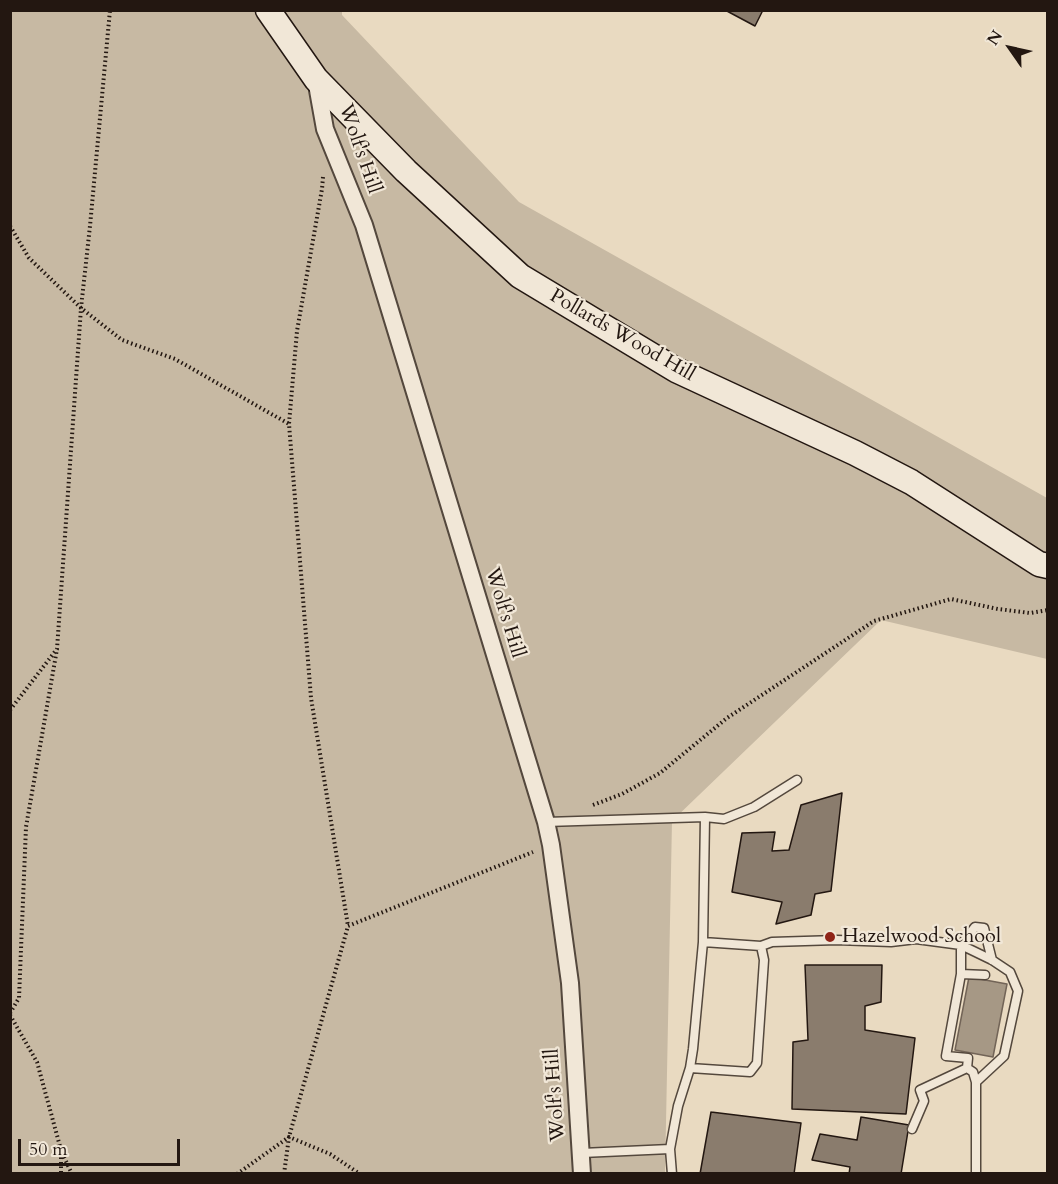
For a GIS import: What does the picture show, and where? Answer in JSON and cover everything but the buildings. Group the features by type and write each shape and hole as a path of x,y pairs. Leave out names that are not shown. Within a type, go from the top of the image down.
{"street":[{"name":"Pollards Wood Hill","path":"268,10 316,79 406,171 520,276 676,370 855,453 911,482 1039,564 1047,566"},
{"name":"Wolf's Hill","path":"316,79 325,129 364,225 546,822 570,983 582,1173"}],"lane":[{"path":"546,822 705,817 724,819 754,807 797,780"},
{"path":"672,1173 670,1149 678,1106 690,1068 703,942 705,817"},
{"path":"967,1068 968,1058 946,1056 961,974 961,945 975,927 984,928 992,960"},
{"path":"703,942 761,946 772,942 837,940 891,942 916,939 961,945 992,960 1010,972 1018,992 1004,1056 976,1082"},
{"path":"690,1068 750,1072 757,1063 764,960 761,946"},
{"path":"961,974 985,975"},
{"path":"967,1068 973,1072 976,1082 976,1173"},
{"path":"912,1129 924,1101 920,1090 967,1068"},
{"path":"582,1153 670,1149"}],"path":[{"path":"72,1173 61,1150 37,1062 10,1014 19,998 26,827 57,649 81,308 110,10"},
{"path":"284,1173 289,1137 348,926 311,698 289,424 297,331 323,177"},
{"path":"10,226 29,258 81,308 122,340 175,359 289,424"},
{"path":"589,806 622,794 660,773 727,718 874,621 951,599 1030,613 1047,610"},
{"path":"10,710 57,649"},
{"path":"348,926 551,845"},
{"path":"237,1173 289,1137"},
{"path":"289,1137 330,1154 360,1173"},
{"path":"61,1150 61,1173"}],"shaded area":[{"path":"10,11 342,11 342,15 519,202 1047,498 1047,659 881,620 672,821 665,1173 11,1173"},
{"path":"969,977 1007,984 993,1057 955,1050"}],"place":[{"name":"Hazelwood School","path":"830,937"}]}
